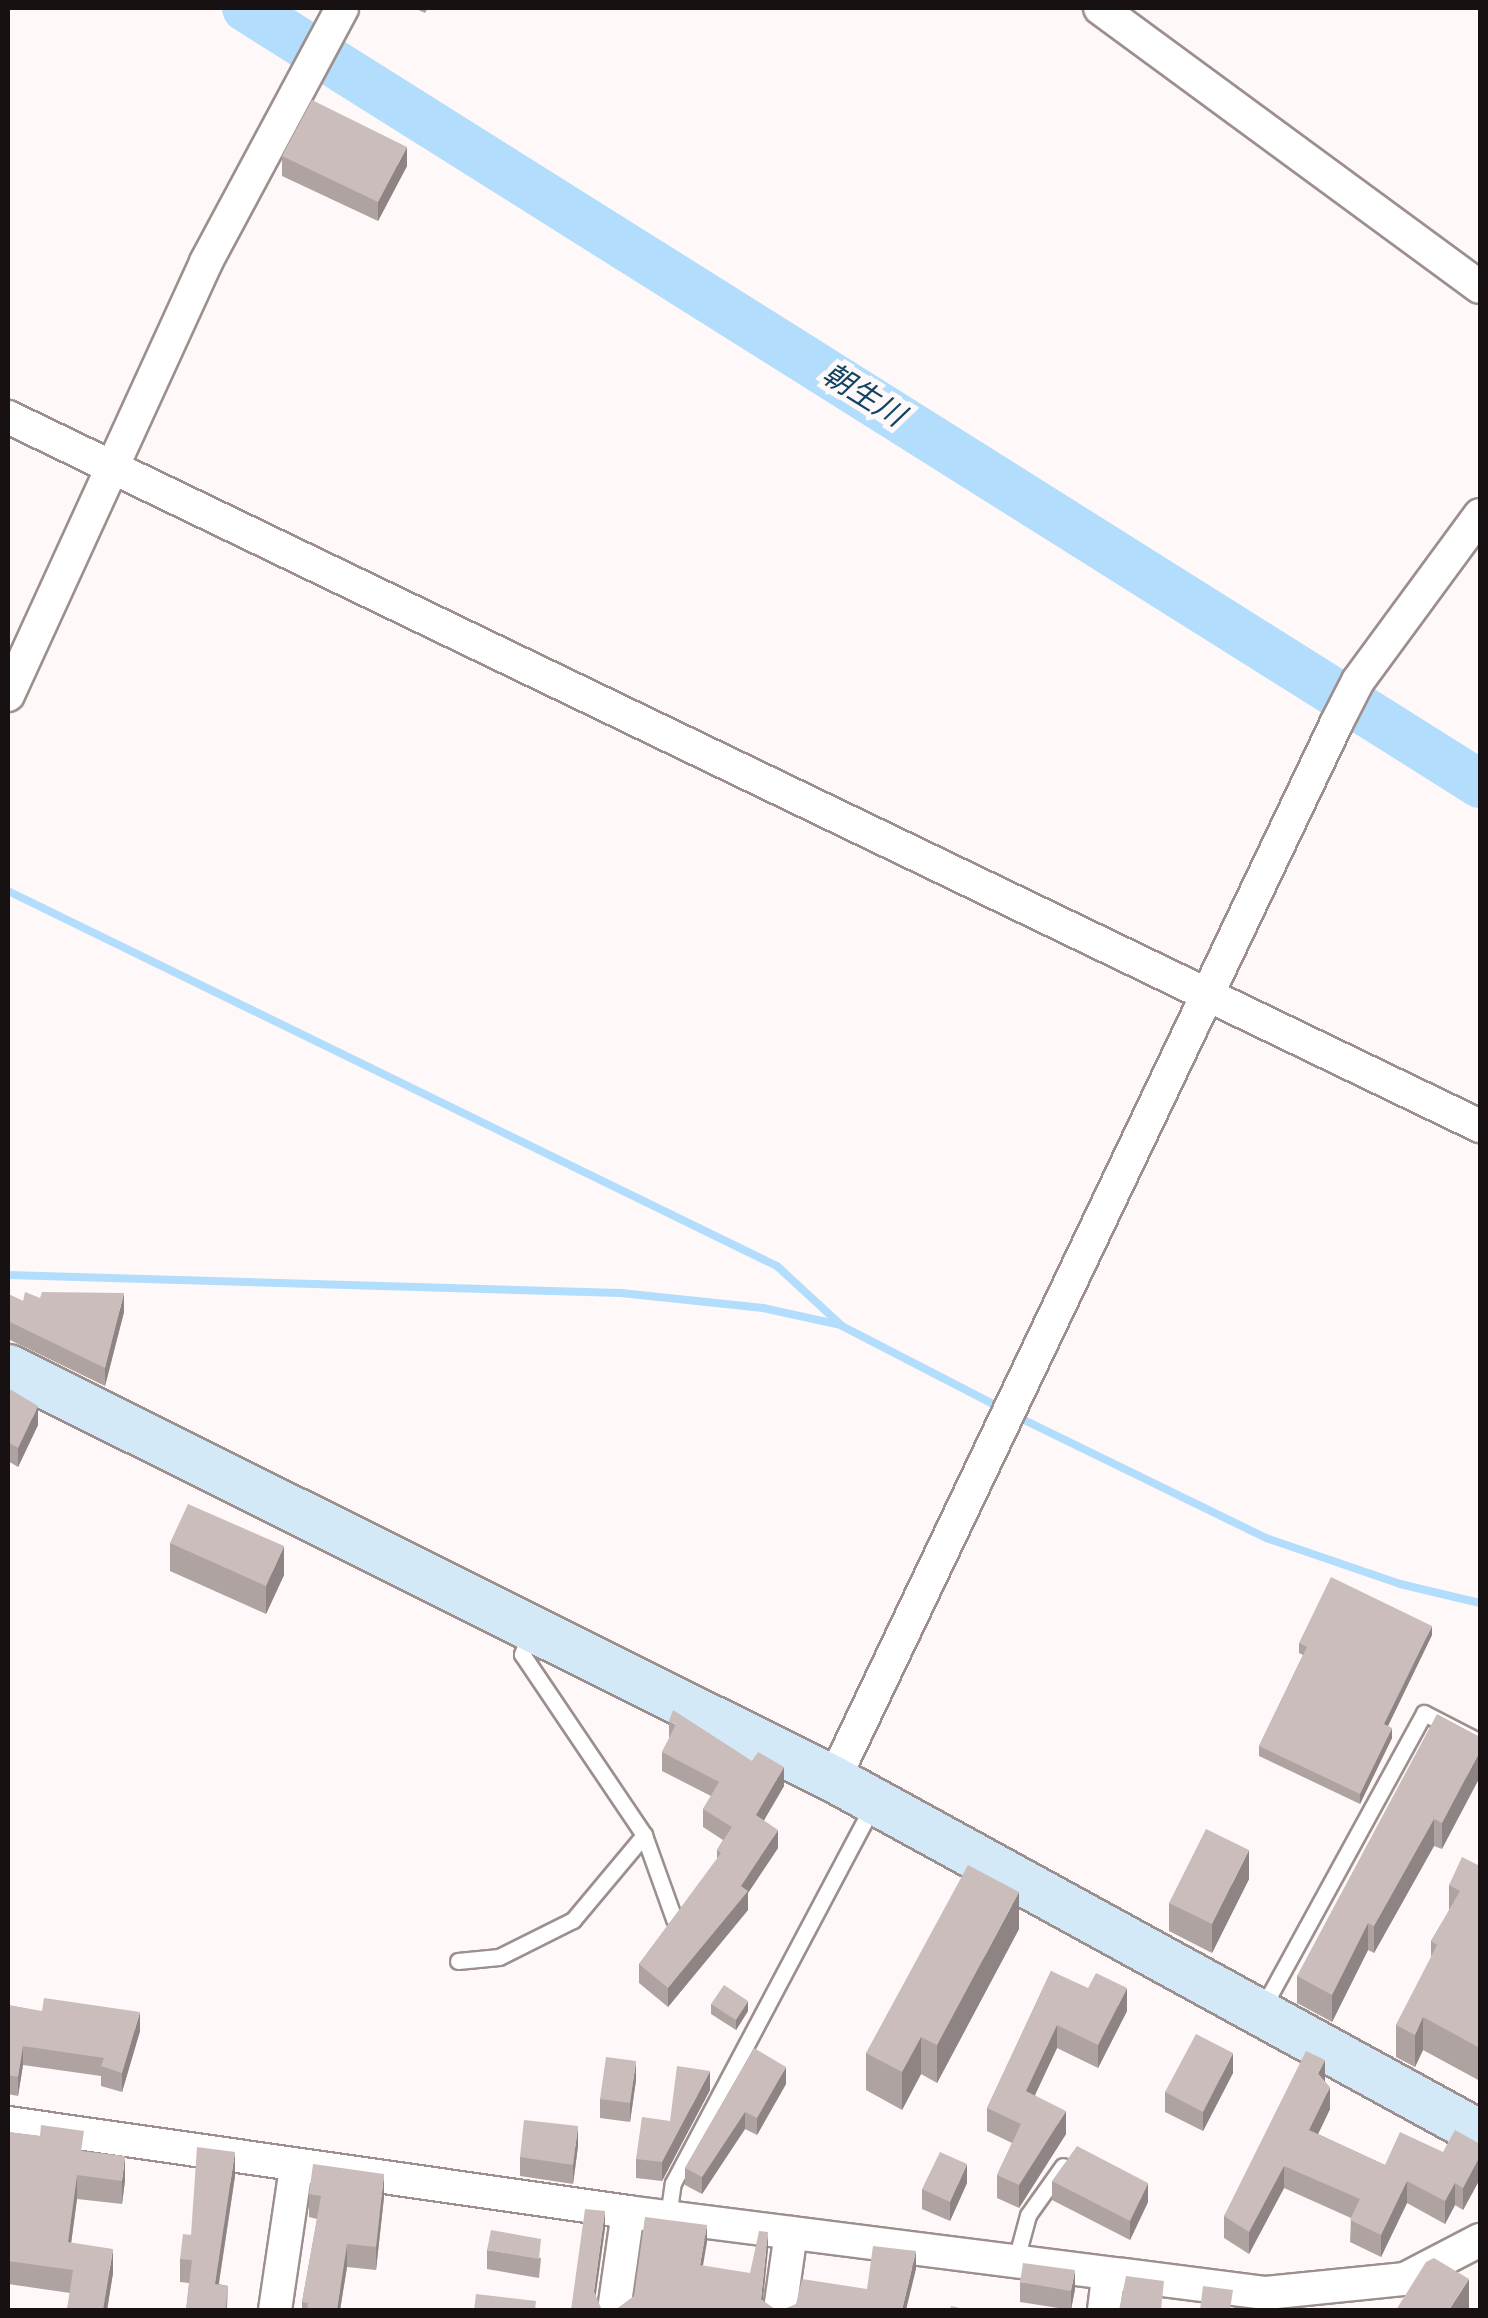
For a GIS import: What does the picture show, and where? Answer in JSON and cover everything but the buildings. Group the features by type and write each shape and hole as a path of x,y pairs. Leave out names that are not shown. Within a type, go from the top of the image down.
{"street":[{"path":"8,695 206,262 306,68 342,8"},
{"path":"1100,8 1480,287"},
{"path":"8,417 1480,1126"},
{"path":"834,1779 1358,681 1480,515"},
{"path":"8,1368 834,1779 1480,2133"},
{"path":"8,2123 296,2167 1266,2294 1328,2298 1404,2279 1480,2240"},
{"path":"275,2310 296,2167"},
{"path":"614,2310 628,2212"},
{"path":"780,2310 791,2234"},
{"path":"1104,2310 1108,2276"}],"lane":[{"path":"532,1628 522,1654 644,1835 674,1919"},
{"path":"1260,2012 1424,1713 1480,1742"},
{"path":"668,2217 674,2183 875,1801"},
{"path":"458,1961 499,1956 574,1920 644,1835"},
{"path":"1015,2263 1028,2215 1071,2154"}],"waterway":[{"name":"朝生川","path":"246,8 1480,784"},
{"path":"8,891 777,1266 842,1326 1001,1408"},
{"path":"8,1275 621,1293 763,1308 840,1325"},
{"path":"1018,1417 1266,1538 1400,1584 1480,1603"}]}
